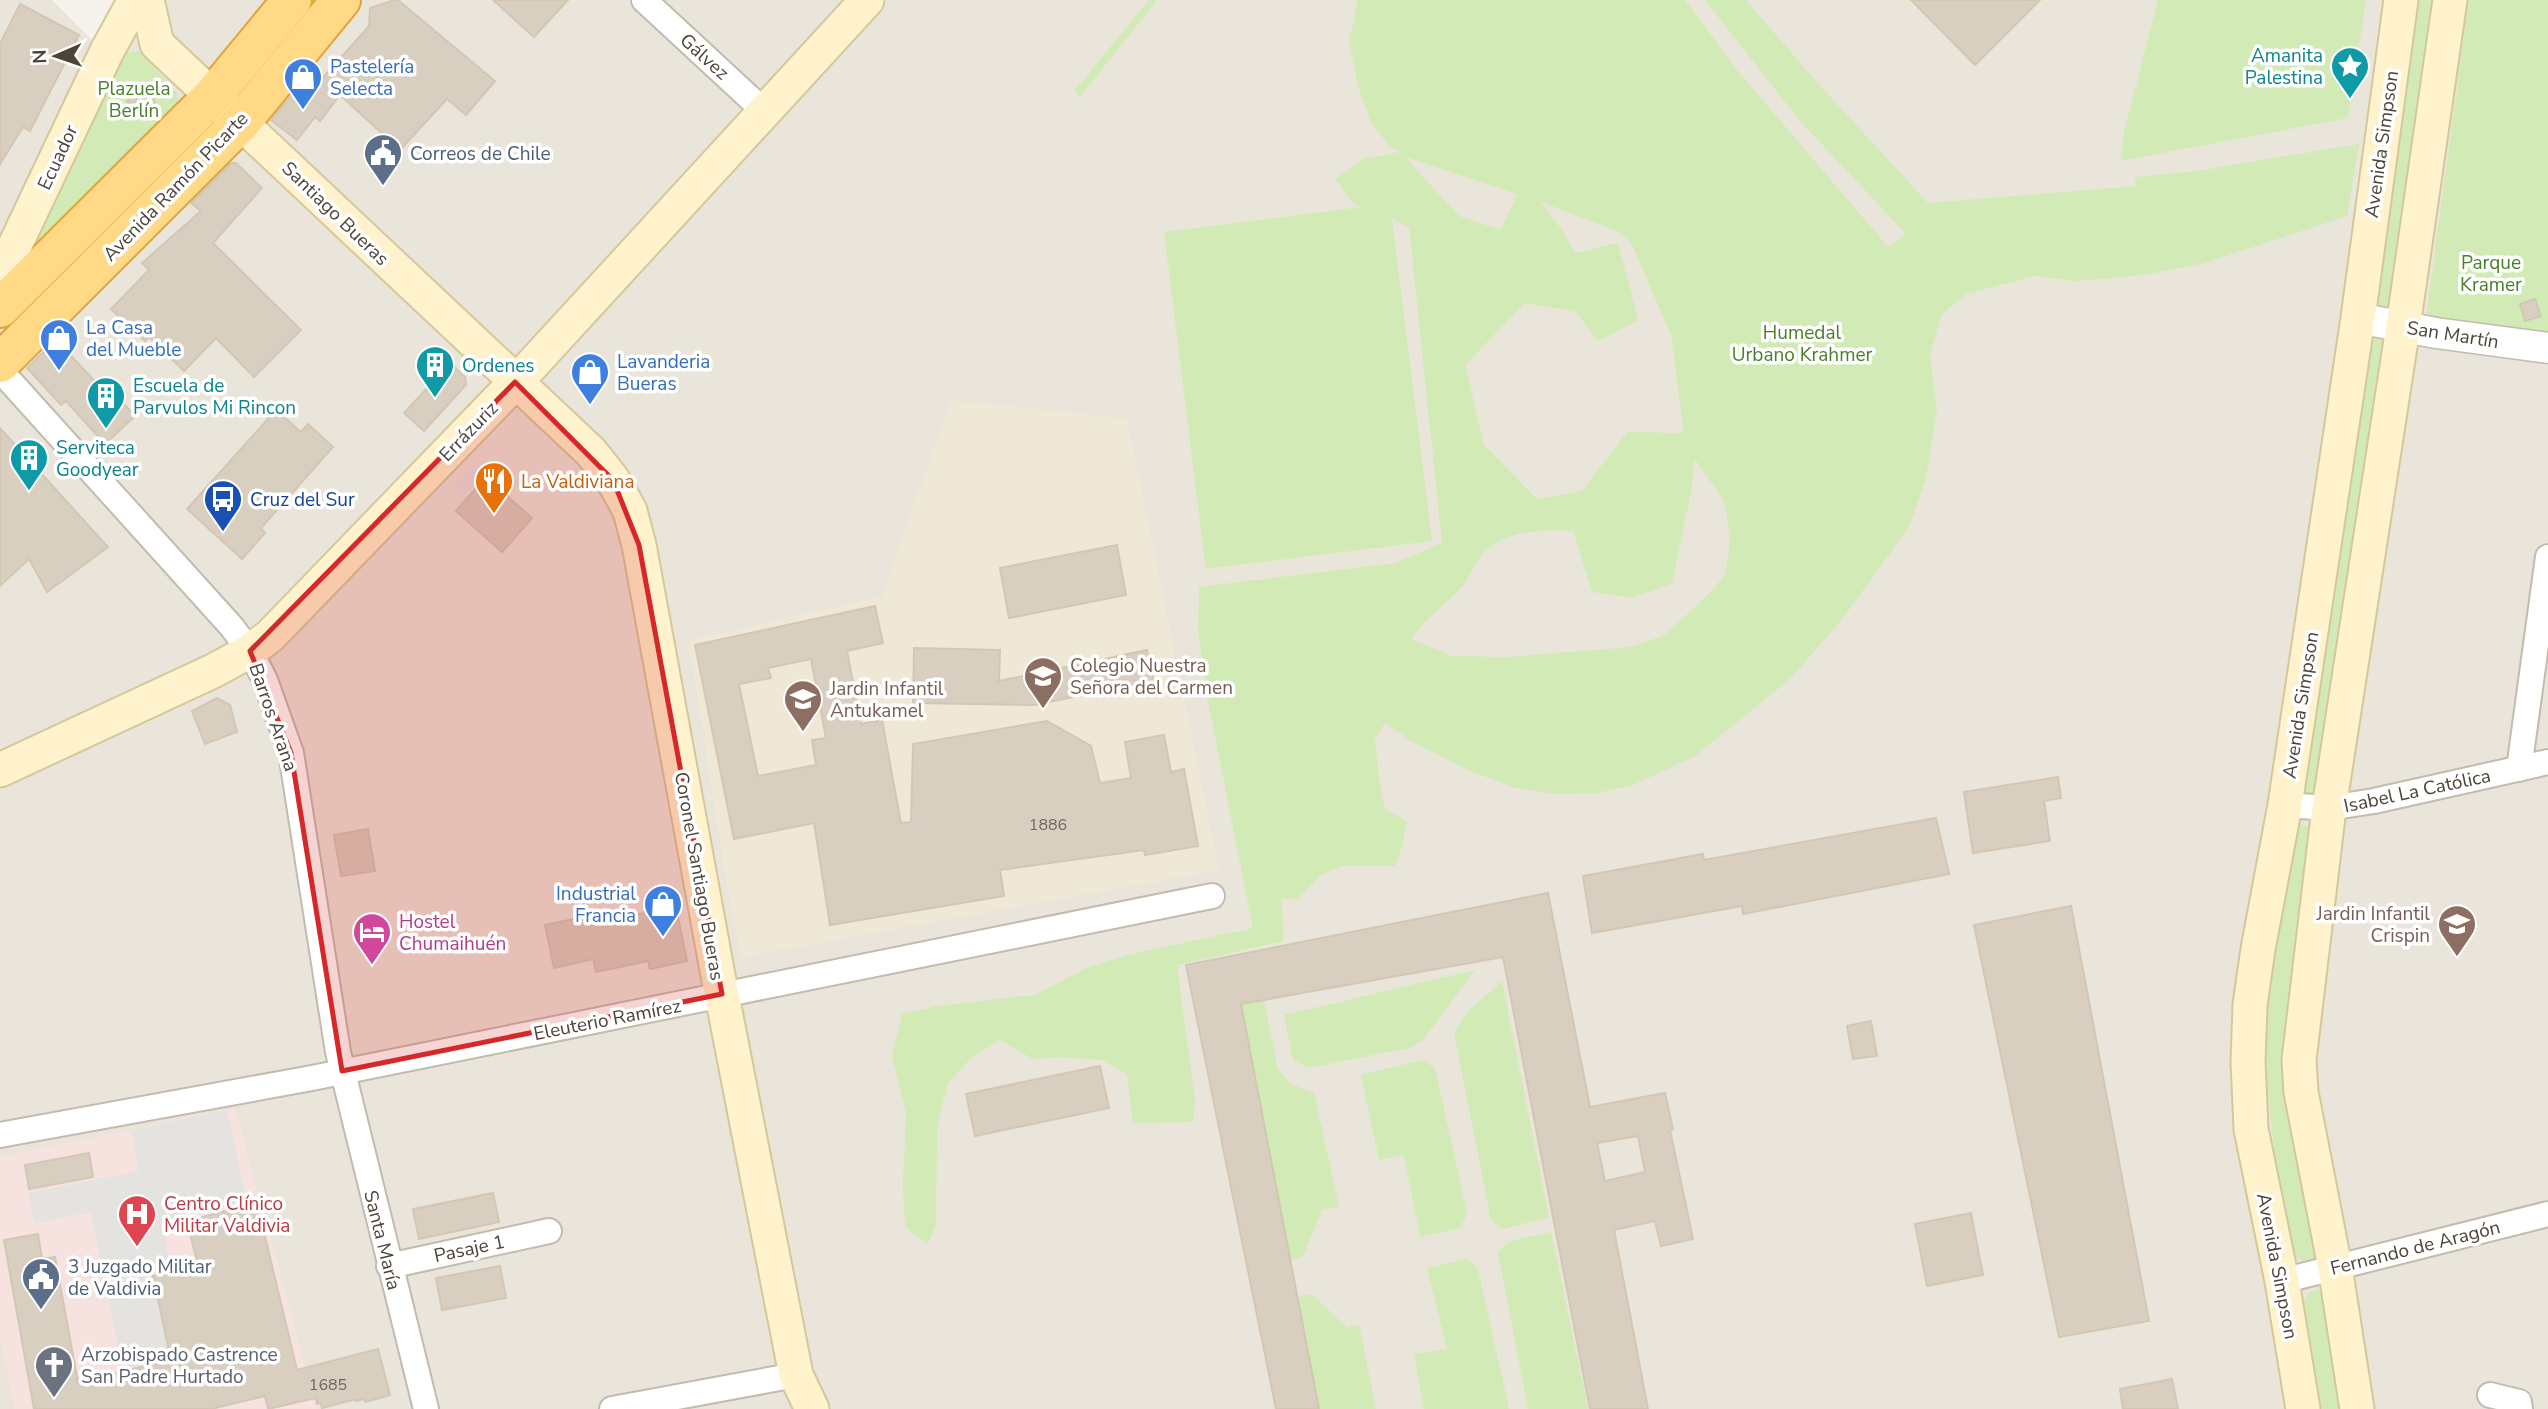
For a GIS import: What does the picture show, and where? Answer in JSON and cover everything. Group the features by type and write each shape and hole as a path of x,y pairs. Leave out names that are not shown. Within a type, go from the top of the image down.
{"highway":[{"name":"Avenida Ramón Picarte","path":"0,308 212,97 292,0"},
{"name":"Avenida Ramón Picarte","path":"0,363 241,122 341,0"}],"main road":[{"name":"Ecuador","path":"0,276 107,51 135,0"},
{"path":"107,51 135,44 157,44 147,0"},
{"name":"Errázuriz","path":"0,770 214,671 250,651 270,636 514,382 867,0"},
{"name":"Avenida Simpson","path":"2303,1409 2282,1280 2251,1129 2248,1062 2250,1004 2285,805 2358,318 2401,0"},
{"path":"2357,1409 2334,1267 2310,1150 2299,1060 2329,808 2450,0"},
{"name":"Santiago Bueras","path":"157,44 514,382"},
{"name":"Coronel Santiago Bueras","path":"514,382 591,452 613,480 630,511 668,694 722,995 796,1375 811,1409"}],"street":[{"name":"Gálvez","path":"644,0 765,113"},
{"name":"San Martín","path":"2358,318 2548,348"},
{"name":"Barros Arana","path":"0,370 194,584 250,651 265,680 291,753 342,1072"},
{"path":"2519,769 2548,557"},
{"name":"Isabel La Católica","path":"2285,805 2329,808 2374,801 2548,762"},
{"name":"Eleuterio Ramírez","path":"0,1135 342,1072 1212,895"},
{"name":"Santa María","path":"342,1072 426,1409"},
{"name":"Fernando de Aragón","path":"2282,1280 2548,1214"},
{"name":"Pasaje 1","path":"389,1266 549,1231"},
{"path":"612,1409 796,1375"},
{"path":"2490,1395 2519,1402 2520,1409"}],"highlighted area":[{"path":"515,382 613,480 639,545 722,994 342,1071 291,753 250,651"}],"shaded area":[{"path":"0,0 52,0 98,46 120,0 2548,0 2548,1409 0,1409"},
{"name":"Colegio Nuestra Señora del Carmen","path":"951,400 1127,419 1219,870 741,957 723,863 689,641 882,596"},
{"path":"476,462 486,472 462,497 452,488"},
{"name":"Centro Clínico Militar Valdivia","path":"235,1108 317,1409 15,1409 0,1339 0,1157"},
{"path":"227,1110 247,1202 163,1222 171,1272 153,1277 171,1360 123,1371 91,1212 35,1223 28,1193 138,1171 132,1130"}],"green space":[{"path":"1149,0 1157,0 1079,98 1075,90"},
{"name":"Humedal Urbano Krahmer","path":"1358,0 1685,0 1737,70 1888,247 1906,234 1800,121 1705,0 1746,0 1814,79 1928,203 2136,186 2135,177 2197,171 2359,144 2347,216 2205,263 2149,274 2073,281 2036,276 1966,294 1941,315 1930,356 1937,409 1926,478 1909,527 1840,622 1789,680 1695,756 1633,785 1597,793 1557,794 1516,788 1470,771 1411,741 1385,723 1375,739 1385,809 1407,821 1395,866 1342,866 1321,875 1298,899 1282,899 1283,941 1177,965 1195,1101 1193,1122 1133,1123 1127,1074 1101,1060 1060,1057 1033,1059 1000,1040 971,1058 948,1083 937,1126 936,1224 928,1244 905,1227 903,1184 906,1113 892,1057 902,1014 937,1006 1034,995 1089,967 1131,954 1253,928 1208,701 1198,631 1199,587 1395,563 1442,543 1409,227 1392,219 1432,541 1206,569 1164,232 1361,207 1352,202 1335,179 1363,159 1399,152 1388,145 1370,120 1358,86 1349,42","holes":["1405,157 1517,194 1501,230 1459,216","1541,202 1619,232 1631,242 1671,335 1684,433 1627,432 1582,491 1537,499 1484,445 1465,365 1525,303 1576,312 1598,341 1638,320 1618,243 1575,253","1694,458 1723,499 1730,544 1725,574 1713,590 1665,635 1631,647 1509,657 1452,656 1411,639 1461,588 1478,560 1490,547 1523,533 1573,531 1592,592 1631,598 1672,584 1692,487"]},
{"path":"2158,0 2366,0 2348,118 2120,161 2124,132"},
{"path":"2411,0 2436,0 2392,305 2373,308"},
{"name":"Parque Kramer","path":"2469,0 2548,0 2548,339 2428,316"},
{"name":"Plazuela Berlín","path":"140,51 178,94 178,103 14,283 120,53"},
{"path":"2366,330 2387,333 2320,791 2305,796 2295,791"},
{"path":"2297,825 2310,826 2315,831 2287,1005 2284,1074 2293,1147 2319,1249 2316,1257 2305,1262 2294,1256 2275,1157 2266,1079 2264,1011 2291,831"},
{"path":"1475,970 1422,1041 1409,1048 1308,1068 1293,1060 1284,1015"},
{"path":"1502,981 1549,1217 1503,1229 1491,1220 1454,1033 1468,1011"},
{"path":"1264,1000 1278,1069 1291,1084 1314,1093 1339,1206 1322,1210 1303,1257 1290,1260 1241,1004"},
{"path":"1422,1060 1435,1068 1467,1214 1460,1228 1420,1237 1404,1155 1379,1160 1361,1075"},
{"path":"1551,1232 1588,1409 1528,1409 1498,1252 1508,1242"},
{"path":"1467,1259 1478,1269 1509,1409 1424,1409 1414,1354 1447,1349 1427,1268"},
{"path":"2321,1290 2330,1294 2351,1409 2322,1409 2304,1301 2310,1291"},
{"path":"1312,1294 1347,1328 1359,1325 1376,1409 1319,1409 1297,1296"}],"building":[{"path":"395,0 495,81 466,115 447,99 400,150 340,95 320,121 315,117 297,140 271,120 310,73 320,81 369,26 370,8"},
{"path":"493,0 568,0 534,37"},
{"path":"1911,0 2040,0 1975,65"},
{"path":"20,4 79,35 30,131 23,127 0,164 0,44"},
{"path":"141,91 151,95 155,105 151,115 141,119 131,115 127,105 131,95"},
{"path":"231,163 236,163 262,188 213,243 301,330 254,377 216,338 184,371 149,337 145,341 111,309 149,270 142,263 201,211 191,203"},
{"path":"2535,299 2541,316 2525,321 2520,304"},
{"path":"56,340 106,393 110,389 135,416 105,444 66,401 61,405 27,368"},
{"name":"Ordenes","path":"441,355 465,377 466,385 424,431 404,413 431,384 422,376"},
{"path":"276,410 301,432 308,424 333,447 261,528 265,533 242,559 187,509"},
{"name":"Serviteca Goodyear","path":"0,428 108,547 47,592 29,559 0,586"},
{"name":"La Valdiviana","path":"486,477 532,518 502,552 456,511"},
{"path":"1117,545 1126,595 1009,618 1000,568"},
{"path":"875,606 883,643 847,651 861,724 882,720 901,823 911,822 913,744 1047,721 1091,746 1100,783 1131,778 1125,742 1164,735 1171,772 1184,769 1198,846 1145,855 1144,850 1000,870 1004,896 830,925 814,823 734,839 695,645","holes":["811,659 826,738 812,740 816,765 758,776 739,684 771,678 768,668"]},
{"path":"914,648 1000,650 999,681 1147,650 1154,680 1035,705 913,703"},
{"path":"217,698 230,705 237,732 205,744 192,711"},
{"path":"2058,777 2061,798 2044,801 2050,841 1973,853 1964,792"},
{"path":"1936,818 1949,874 1743,914 1742,906 1592,933 1583,876 1703,854 1704,860"},
{"path":"368,829 375,871 341,876 334,835"},
{"path":"1548,893 1590,1107 1665,1093 1673,1129 1670,1130 1693,1239 1661,1246 1655,1221 1614,1230 1648,1409 1590,1409 1503,957 1241,1004 1319,1409 1276,1409 1186,965","holes":["1638,1136 1645,1172 1605,1181 1597,1143"]},
{"path":"2071,906 2149,1321 2059,1337 1974,925"},
{"path":"676,907 687,961 650,969 648,961 596,972 593,959 554,968 545,925 607,912 609,920"},
{"path":"1871,1021 1877,1056 1853,1059 1847,1026"},
{"path":"1100,1066 1109,1108 975,1136 966,1094"},
{"path":"89,1153 93,1177 29,1189 25,1165"},
{"path":"493,1193 499,1222 419,1239 413,1209"},
{"path":"257,1203 297,1370 378,1349 390,1395 365,1402 364,1399 356,1399 322,1408 321,1403 317,1404 316,1398 268,1409 265,1396 211,1409 34,1409 4,1240 38,1234 42,1259 55,1257 78,1382 171,1360 153,1276 198,1265 187,1221"},
{"path":"1971,1213 1983,1275 1927,1286 1915,1224"},
{"path":"500,1266 506,1298 442,1310 436,1278"},
{"path":"2172,1379 2178,1409 2123,1409 2120,1389"}],"place":[{"name":"Amanita Palestina","path":"2350,100"},
{"name":"Pastelería Selecta","path":"303,111"},
{"name":"Correos de Chile","path":"383,187"},
{"name":"La Casa del Mueble","path":"59,372"},
{"name":"Ordenes","path":"435,399"},
{"name":"Lavanderia Bueras","path":"590,406"},
{"name":"Escuela de Parvulos Mi Rincon","path":"106,430"},
{"name":"Serviteca Goodyear","path":"29,492"},
{"name":"La Valdiviana","path":"494,515"},
{"name":"Cruz del Sur","path":"223,533"},
{"name":"Colegio Nuestra Señora del Carmen","path":"1043,710"},
{"name":"Jardin Infantil Antukamel","path":"803,733"},
{"name":"Industrial Francia","path":"663,938"},
{"name":"Jardin Infantil Crispin","path":"2457,958"},
{"name":"Hostel Chumaihuén","path":"372,966"},
{"name":"Centro Clínico Militar Valdivia","path":"137,1248"},
{"name":"3 Juzgado Militar de Valdivia","path":"41,1311"},
{"name":"Arzobispado Castrence San Padre Hurtado","path":"54,1399"}]}
